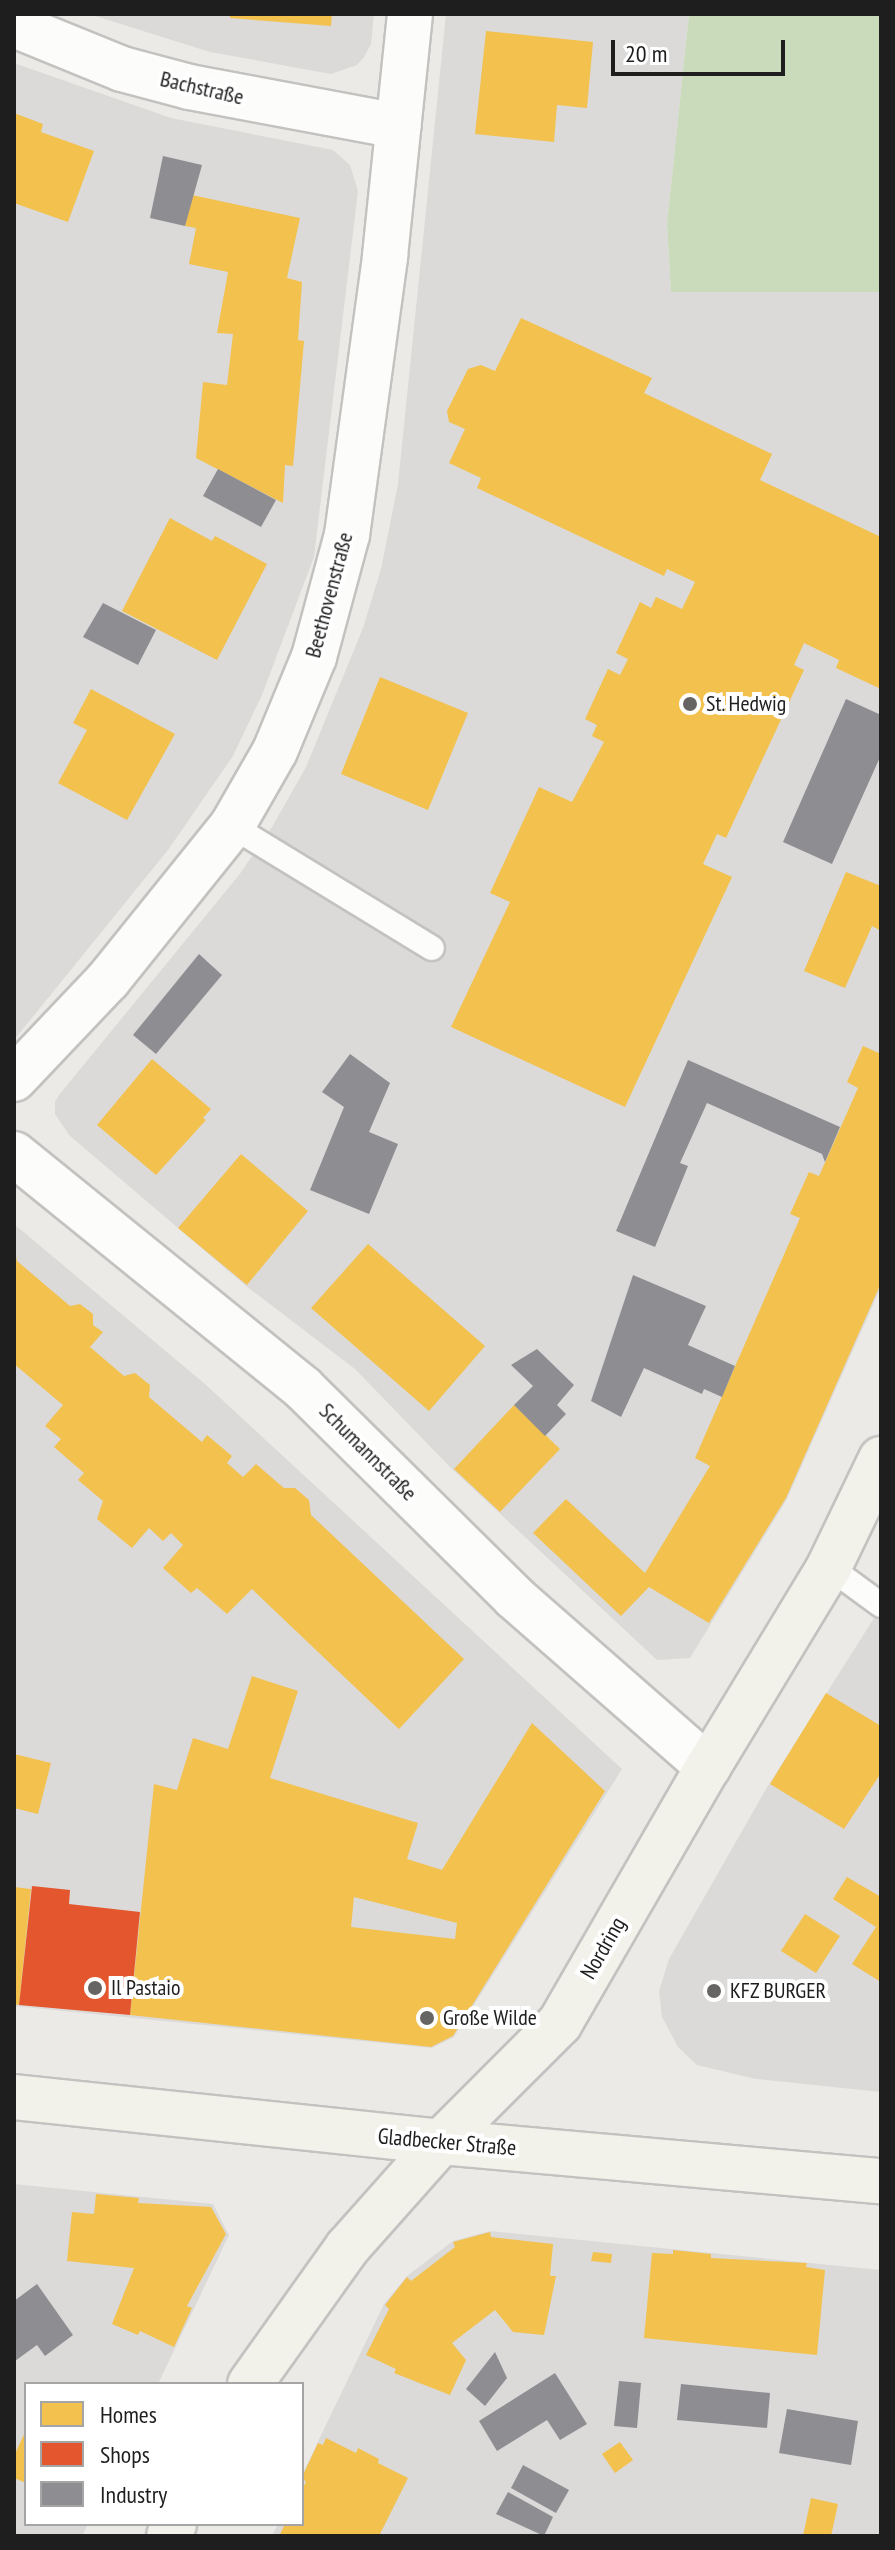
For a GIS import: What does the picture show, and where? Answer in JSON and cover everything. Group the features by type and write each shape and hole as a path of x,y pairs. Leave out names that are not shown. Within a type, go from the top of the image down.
{"street":[{"name":"Beethovenstraße","path":"14,1079 108,980 232,826 275,751 314,657 347,535 385,256 410,14"},
{"name":"Bachstraße","path":"14,25 122,69 189,87 398,126"},
{"name":"Schumannstraße","path":"14,1154 303,1388 514,1597 708,1767"},
{"name":"Nordring","path":"251,2382 347,2248 441,2142 560,2023 708,1767 829,1567 881,1459"},
{"name":"Gladbecker Straße","path":"14,2097 441,2142 881,2181"}],"lane":[{"path":"232,826 432,948"},
{"path":"829,1567 881,1605"}],"shaded area":[{"path":"89,14 374,14 371,44 364,57 357,65 331,74 210,52"},
{"path":"446,14 689,14 667,224 671,292 881,292 881,1287 787,1499 690,1658 657,1660 451,1468 355,1369 246,1286 69,1135 55,1114 55,1102 59,1095 239,875 272,827 306,767 363,628 381,569 398,484"},
{"path":"14,63 171,118 333,150 350,165 358,191 314,557 262,695 233,756 168,850 14,1040"},
{"path":"14,1224 205,1384 622,1769 454,2037 432,2048 14,2006"},
{"path":"881,1607 881,2092 756,2079 697,2065 678,2047 662,2017 659,1991 669,1959 766,1789"},
{"path":"14,2184 213,2204 229,2235 159,2382 24,2382 24,2526 87,2526 82,2536 14,2536"},
{"path":"490,2231 881,2270 881,2536 272,2536 277,2526 304,2526 304,2471 384,2304 407,2276 453,2241"}],"green space":[{"path":"689,14 881,14 881,292 671,292 667,224"}],"building: Homes":[{"path":"230,14 332,14 331,26 230,18"},
{"path":"486,31 593,42 587,108 557,105 554,142 475,134"},
{"path":"14,113 43,124 41,132 94,151 68,222 14,203"},
{"path":"192,195 300,218 287,278 302,282 298,340 304,341 293,466 285,465 283,503 196,458 203,382 227,385 233,334 217,333 228,272 189,264 196,228 185,226"},
{"name":"St. Hedwig","path":"521,318 652,378 644,393 772,454 760,480 881,537 881,689 836,668 839,660 804,643 794,665 804,670 726,838 717,834 703,864 732,877 625,1107 451,1027 510,902 490,893 539,787 572,802 604,742 592,736 597,725 585,719 608,669 620,675 628,659 616,653 640,602 651,608 656,597 682,609 695,582 667,569 664,576 477,488 481,478 449,463 465,429 449,422 447,411 468,369 481,365 495,371"},
{"path":"170,518 212,541 215,536 267,564 217,660 122,611"},
{"path":"380,677 468,713 428,810 341,774"},
{"path":"91,689 175,734 127,820 58,783 87,730 73,723"},
{"path":"846,872 881,886 881,931 872,926 845,988 804,971"},
{"path":"863,1046 881,1054 881,1283 786,1498 709,1623 649,1587 621,1616 533,1533 566,1499 645,1573 710,1466 695,1458 800,1218 790,1214 809,1172 819,1176 858,1088 847,1082"},
{"path":"152,1059 211,1109 203,1118 206,1120 156,1175 97,1125"},
{"path":"241,1154 308,1211 247,1285 178,1228"},
{"path":"368,1244 485,1346 429,1411 311,1308"},
{"path":"14,1247 17,1261 44,1284 70,1306 80,1304 93,1314 93,1325 103,1332 90,1347 124,1376 135,1373 150,1385 149,1397 202,1442 207,1435 232,1456 227,1463 243,1477 256,1464 284,1488 295,1488 309,1500 311,1515 464,1659 399,1729 252,1589 227,1614 197,1588 191,1593 163,1568 183,1545 171,1533 163,1541 149,1528 132,1548 97,1519 103,1501 78,1480 84,1473 54,1447 61,1439 45,1426 63,1405 14,1364"},
{"path":"514,1405 560,1449 500,1512 454,1469"},
{"path":"252,1676 298,1691 270,1778 418,1823 407,1859 442,1870 532,1723 605,1791 453,2036 431,2047 130,2015 154,1784 177,1790 193,1738 228,1749","holes":["354,1897 457,1923 455,1939 351,1927"]},
{"path":"826,1693 881,1726 881,1773 844,1829 770,1784"},
{"path":"14,1754 51,1763 38,1814 14,1808"},
{"path":"847,1877 881,1897 881,1982 852,1964 876,1927 833,1899"},
{"path":"14,1887 31,1889 19,2005 14,2004"},
{"path":"805,1914 840,1936 816,1973 781,1951"},
{"path":"96,2194 139,2198 138,2203 211,2207 226,2234 187,2306 192,2308 174,2347 140,2331 138,2335 112,2324 134,2268 67,2261 72,2212 94,2214"},
{"path":"490,2232 491,2237 553,2244 550,2276 556,2276 544,2335 513,2332 495,2310 452,2343 466,2360 450,2395 394,2373 396,2369 366,2355 389,2309 385,2305 407,2277 411,2281 455,2247 453,2242"},
{"path":"673,2250 711,2254 711,2258 807,2263 806,2267 825,2270 817,2355 644,2338 652,2253 673,2254"},
{"path":"593,2252 612,2254 611,2263 591,2261"},
{"path":"24,2434 24,2482 14,2478 14,2456"},
{"path":"326,2438 356,2453 358,2448 379,2459 378,2463 408,2478 379,2536 279,2536 284,2526 304,2526 304,2473 318,2443 323,2445"},
{"path":"620,2442 633,2460 615,2473 602,2454"},
{"path":"811,2498 838,2504 831,2536 803,2536"}],"building: Shops":[{"path":"32,1886 70,1890 69,1904 140,1912 130,2015 19,2005"}],"building: Industry":[{"path":"163,156 202,165 185,226 150,218"},
{"path":"218,469 276,500 261,527 203,496"},
{"path":"103,603 156,630 138,665 83,637"},
{"path":"846,699 881,715 881,755 832,864 783,842"},
{"path":"199,954 222,975 156,1054 133,1035"},
{"path":"350,1054 390,1083 369,1132 398,1144 369,1214 310,1190 344,1107 322,1092"},
{"path":"688,1060 840,1127 825,1162 822,1154 707,1103 680,1163 688,1166 655,1247 616,1231"},
{"path":"633,1275 706,1306 688,1345 735,1366 722,1397 704,1389 702,1394 644,1368 621,1417 591,1401"},
{"path":"537,1349 574,1385 557,1405 566,1414 545,1436 514,1405 533,1386 511,1365"},
{"path":"37,2284 73,2335 45,2356 37,2345 15,2361 14,2301"},
{"path":"495,2352 507,2378 485,2406 466,2389"},
{"path":"555,2373 587,2424 560,2440 547,2420 497,2451 479,2421"},
{"path":"619,2381 641,2383 637,2428 614,2426"},
{"path":"681,2384 770,2393 767,2428 677,2420"},
{"path":"787,2409 858,2421 851,2465 779,2453"},
{"path":"523,2465 569,2490 556,2513 511,2488"},
{"path":"508,2492 553,2517 544,2536 496,2514"}],"place":[{"name":"St. Hedwig","path":"690,704"},
{"name":"Il Pastaio","path":"95,1988"},
{"name":"KFZ BURGER","path":"714,1991"},
{"name":"Große Wilde","path":"427,2018"}]}
